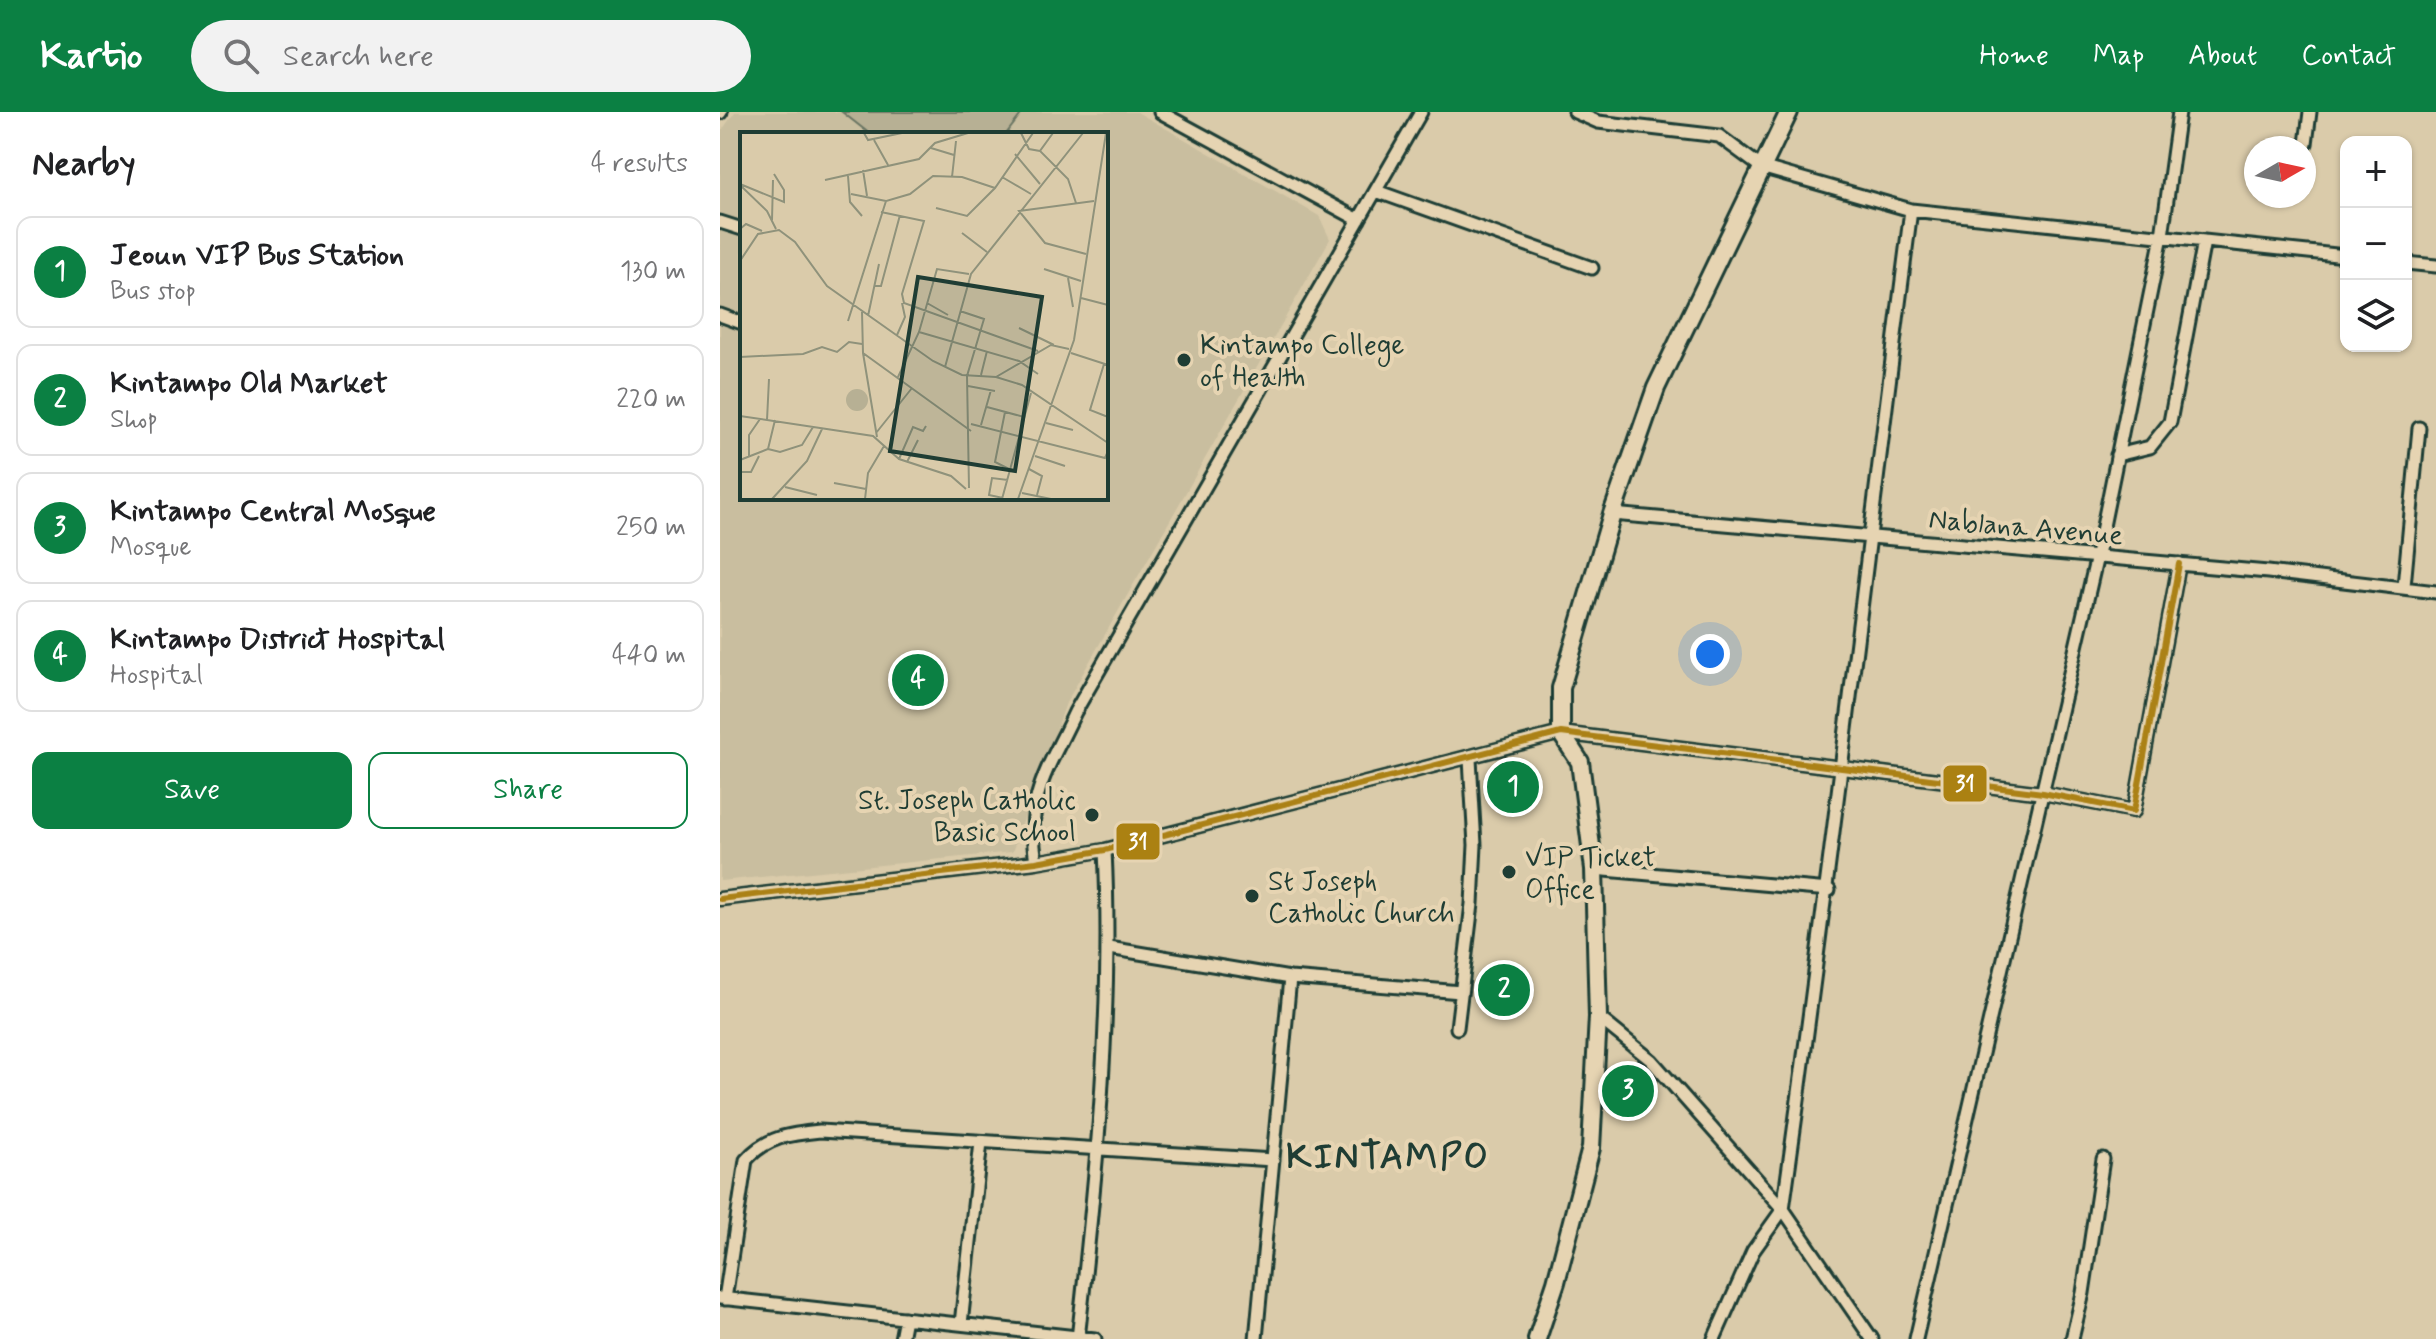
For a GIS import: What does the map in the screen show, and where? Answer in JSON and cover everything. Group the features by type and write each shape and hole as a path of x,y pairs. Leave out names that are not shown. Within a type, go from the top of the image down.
{"main road":[{"path":"1537,1339 1556,1282 1591,1148 1598,1017 1594,869 1580,762 1561,733 1561,688 1612,514 1656,388 1789,112"}],"street":[{"path":"1160,112 1359,220"},
{"path":"1036,862 1032,835 1035,797 1075,712 1421,112"},
{"path":"1575,112 1598,122 1719,136 1761,167 1911,210 2340,255"},
{"path":"1916,1339 2097,556 2162,236 2179,112"},
{"path":"2307,136 2310,112"},
{"path":"1376,191 1592,268"},
{"path":"1714,1339 1753,1251 1783,1209 1829,890 1841,767 1911,210"},
{"path":"720,222 740,228"},
{"path":"2117,455 2150,447 2170,422 2204,241"},
{"path":"2412,264 2436,266"},
{"path":"720,315 740,322"},
{"path":"2404,586 2419,428"},
{"name":"Nablana Avenue","path":"1612,514 2097,556 2404,586 2436,592"},
{"path":"720,899 1036,862 1105,850 1470,759 1561,733 2043,793 2134,811 2179,564"},
{"path":"1457,1028 1475,845 1470,759"},
{"path":"1078,1338 1097,1151 1109,948 1105,850"},
{"path":"1594,869 1829,890"},
{"path":"1109,948 1290,978 1461,992"},
{"path":"1256,1339 1290,978"},
{"path":"1598,1017 1651,1060 1783,1209 1872,1339"},
{"path":"1095,1339 723,1298 746,1160 757,1148 774,1138 820,1131 1273,1160"},
{"path":"961,1324 981,1142"},
{"path":"2072,1339 2083,1293 2103,1159"},
{"path":"901,1339 905,1318"}],"shaded area":[{"path":"735,112 1137,112 1319,216 1330,239 1066,703 1012,852 720,881 720,133"},
{"path":"842,112 1023,112 1008,132 867,132"}],"transit line":[{"name":"31","path":"720,899 1036,862 1105,850 1561,733 2043,793 2134,811 2179,564"}],"place":[{"name":"Kintampo College of Health","path":"1184,360"},
{"name":"Kintampo District Hospital","path":"918,680"},
{"name":"Jeoun VIP Bus Station","path":"1513,787"},
{"name":"St. Joseph Catholic Basic School","path":"1092,815"},
{"name":"VIP Ticket Office","path":"1509,872"},
{"name":"St Joseph Catholic Church","path":"1252,896"},
{"name":"Kintampo Old Market","path":"1504,990"},
{"name":"Kintampo Central Mosque","path":"1628,1091"}],"district":[{"name":"KINTAMPO","path":"1388,1155"}]}
